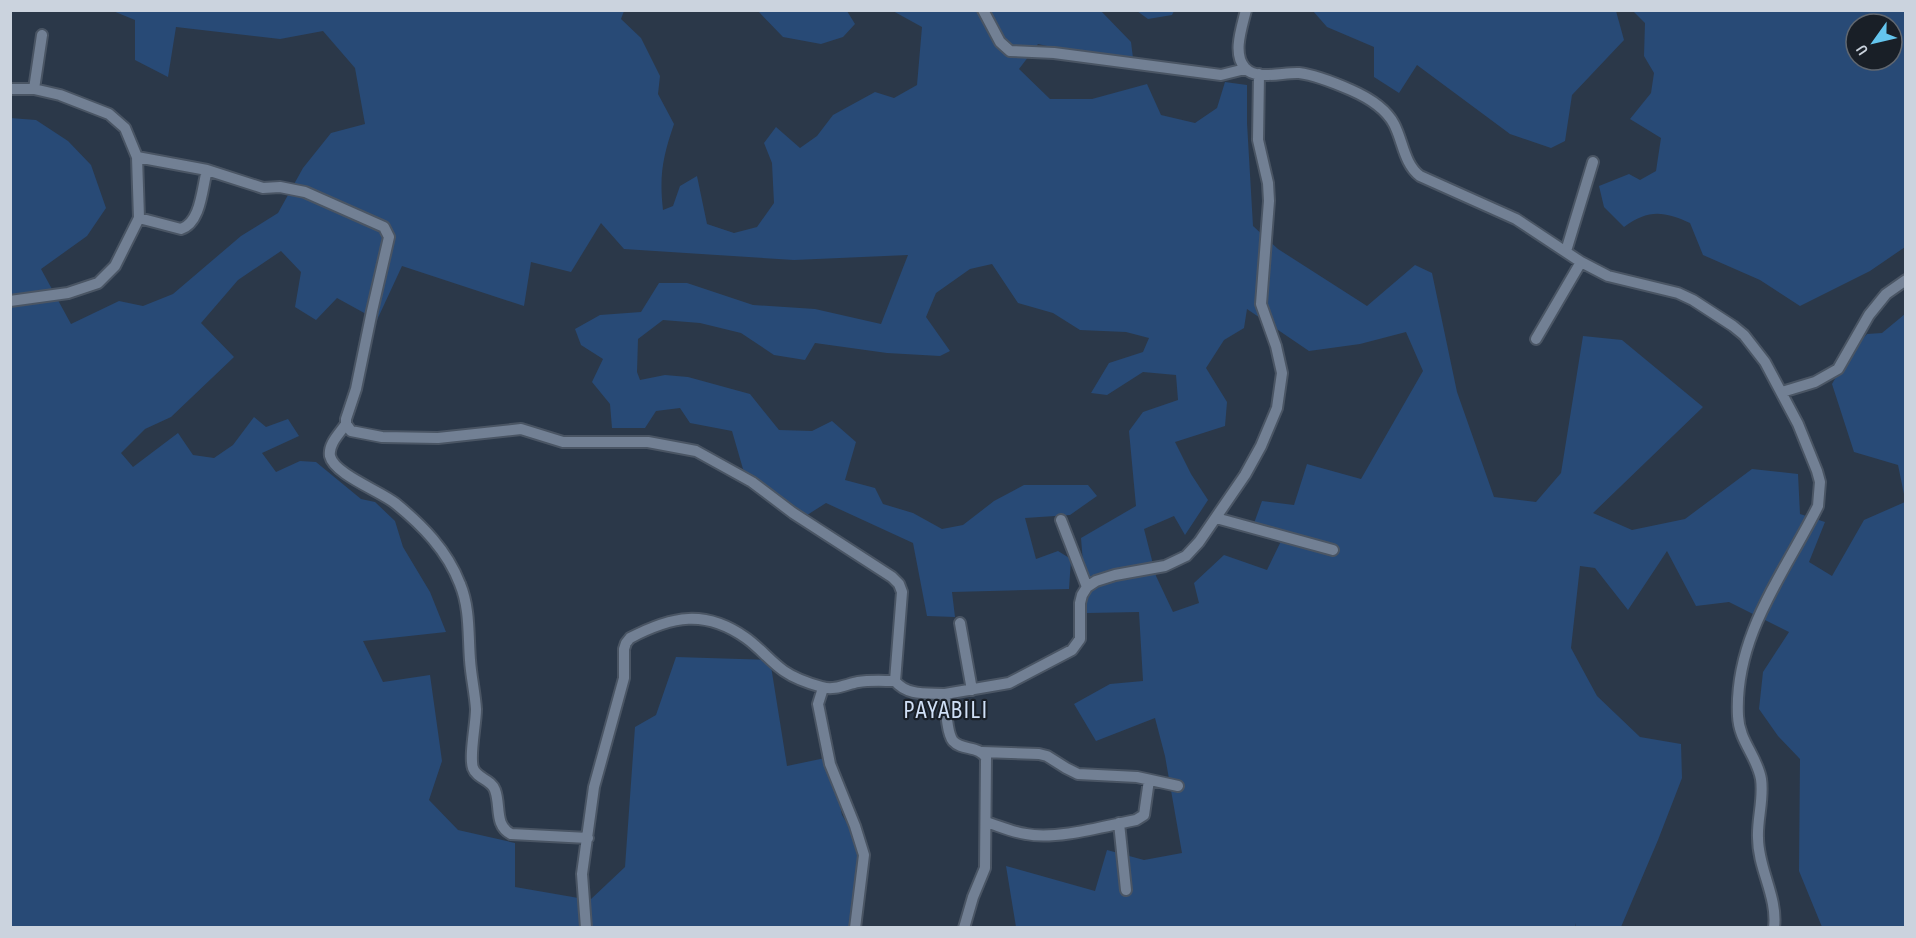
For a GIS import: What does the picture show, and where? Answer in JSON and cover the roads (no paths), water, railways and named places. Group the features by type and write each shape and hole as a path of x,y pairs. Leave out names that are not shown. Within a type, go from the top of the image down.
{"street":[{"path":"983,10 1000,42 1010,51 1047,52 1221,75 1245,69 1259,74 1309,75 1345,87 1369,99 1389,116 1410,164 1420,176 1516,219 1581,262 1608,276 1678,293 1708,308 1744,335 1765,362 1782,392 1809,450 1820,482 1818,506 1752,631 1740,671 1738,695 1740,731 1761,781 1758,838 1760,857 1774,906 1774,927"},
{"path":"1245,69 1239,51 1246,10"},
{"path":"34,89 42,35"},
{"path":"346,424 355,433 382,437 438,438 521,429 563,442 648,442 696,451 752,482 793,513 892,577 899,584 902,592 895,681 901,688 908,691 945,694 1009,683 1072,650 1080,639 1080,603 1087,587 1096,581 1115,575 1165,566 1179,561 1193,551 1245,475 1261,446 1277,408 1281,388 1280,360 1263,311 1261,297 1269,201 1268,183 1258,140 1259,74"},
{"path":"10,89 34,89 60,95 109,114 125,128 137,157 140,218 116,266 98,283 68,293 10,301"},
{"path":"137,157 207,170 263,188 280,187 305,192 378,223 388,232 385,259 356,389 346,424 330,449 330,458 335,465 354,479 384,495 440,546 460,583 468,614 470,661 476,709 472,765 477,775 494,787 500,823 504,830 512,834 588,838"},
{"path":"1566,251 1593,162"},
{"path":"140,218 181,230 187,227 193,222 197,211 207,170"},
{"path":"1536,339 1581,262"},
{"path":"1782,392 1815,382 1838,369 1869,315 1886,294 1905,279"},
{"path":"1216,518 1333,549"},
{"path":"1061,520 1087,587"},
{"path":"586,927 582,874 594,787 608,729 624,678 624,649 630,638 675,619 689,617 724,626 747,639 785,672 823,688 869,681 895,681"},
{"path":"960,623 972,690"},
{"path":"823,688 818,704 830,764 864,855 855,927"},
{"path":"945,694 950,734 956,744 982,752 1040,754 1078,774 1137,777 1178,786"},
{"path":"964,927 985,868 986,758 982,752"},
{"path":"986,822 1038,835 1063,833 1136,820 1144,814 1149,780"},
{"path":"1119,824 1126,890"}],"district":[{"name":"PAYABILI","path":"946,710"}]}
